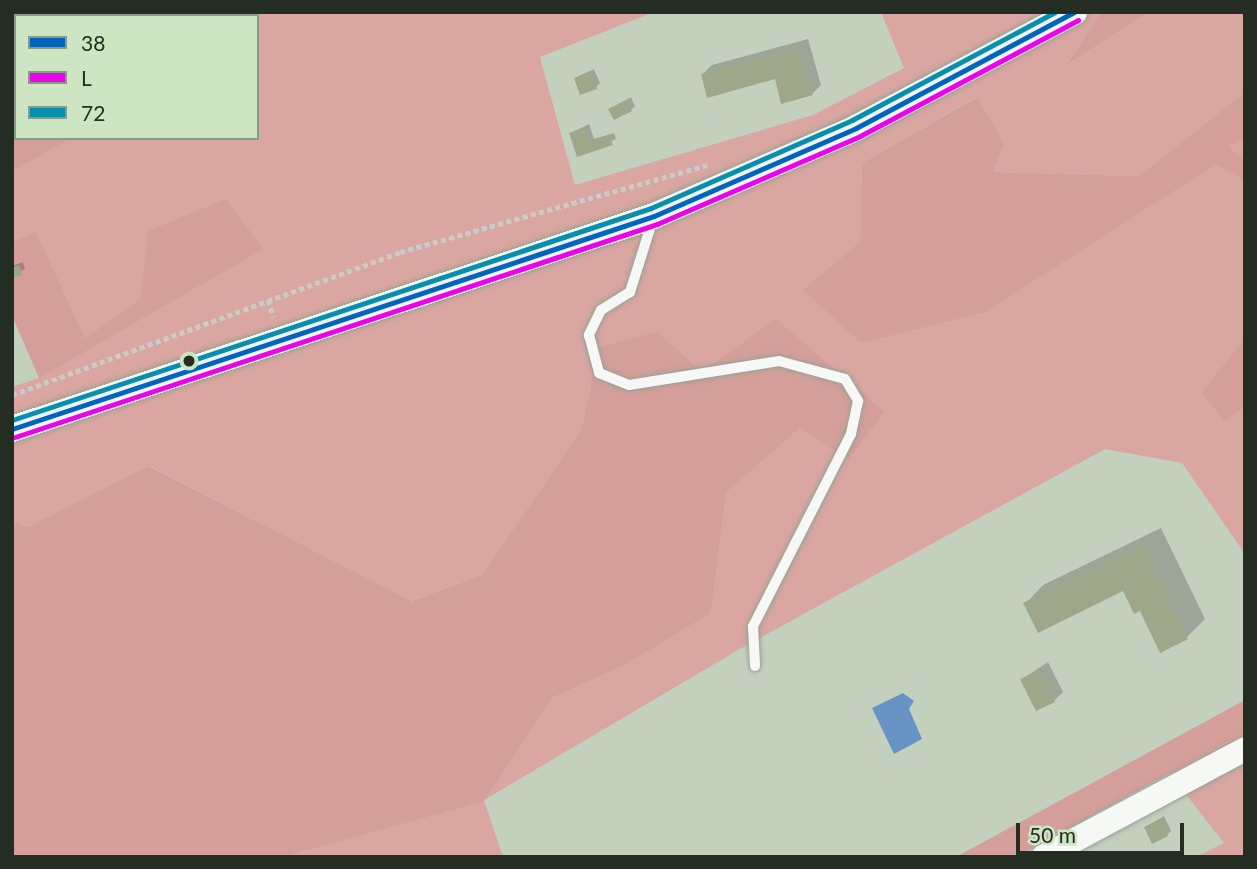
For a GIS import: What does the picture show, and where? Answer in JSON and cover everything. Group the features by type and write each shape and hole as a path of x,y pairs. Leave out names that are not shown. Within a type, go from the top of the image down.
{"main road":[{"path":"12,429 654,216 856,128 1074,12"}],"street":[{"path":"1042,857 1245,749"}],"lane":[{"path":"654,216 630,292 601,310 589,335 599,373 629,386 779,361 845,379 858,401 851,434 753,626 754,666"}],"path":[{"path":"12,395 400,252 712,163"}],"shaded area":[{"path":"12,12 654,12 540,57 575,185 813,115 904,68 881,12 1101,12 1069,64 1149,12 1245,12 1245,92 1139,176 993,172 1004,144 976,97 862,163 860,242 861,343 1227,145 1245,140 1245,338 1203,392 1224,422 1245,407 1245,554 1182,463 1105,449 738,650 484,800 552,698 627,664 711,613 726,493 800,428 883,412 599,347 581,430 482,575 410,601 150,466 27,527 12,521 12,387 39,378 141,298 85,338 36,231 12,242 12,172 68,140 259,140 259,14 14,14 12,114"},
{"path":"1101,12 1149,12 1067,65"},
{"path":"1245,92 1245,140 1228,146 1245,162 1245,180 1216,164 985,312 861,343 803,290 860,242 862,163 977,97 1004,144 993,172 1139,176"},
{"path":"14,140 68,140 12,172"},
{"path":"226,199 263,249 39,378 12,316 12,242 36,231 85,338 141,298 148,231"},
{"path":"776,319 884,412 849,459 800,428 726,493 711,613 627,664 552,698 484,801 283,857 12,857 12,521 27,527 149,466 411,601 482,575 581,430 599,347 657,332 702,372"},
{"path":"1245,338 1245,407 1224,422 1202,392"},
{"path":"1245,700 1245,732 1040,844 1016,857 956,857"},
{"path":"1245,732 1245,857 1196,857 1224,843 1169,773"},
{"path":"484,800 503,857 283,857"}],"water":[{"path":"903,693 914,701 909,709 922,739 894,754 872,708"}],"building":[{"path":"799,47 813,95 781,104 775,79 707,98 701,74"},
{"path":"590,71 597,89 580,95 574,78"},
{"path":"626,100 632,111 614,120 608,109"},
{"path":"585,127 590,142 609,135 613,145 577,157 569,133"},
{"path":"19,265 22,275 12,278 12,268"},
{"path":"1142,545 1188,639 1160,653 1140,611 1134,614 1123,591 1038,633 1023,603"},
{"path":"1039,670 1055,702 1036,711 1020,679"},
{"path":"1160,819 1168,836 1152,844 1144,827"}],"transit line":[{"name":"72","path":"12,420 651,208 852,120 1055,12"},
{"name":"38","path":"12,429 654,216 856,128 1074,12"},
{"name":"L","path":"15,437 657,224 860,136 1078,20"}]}
